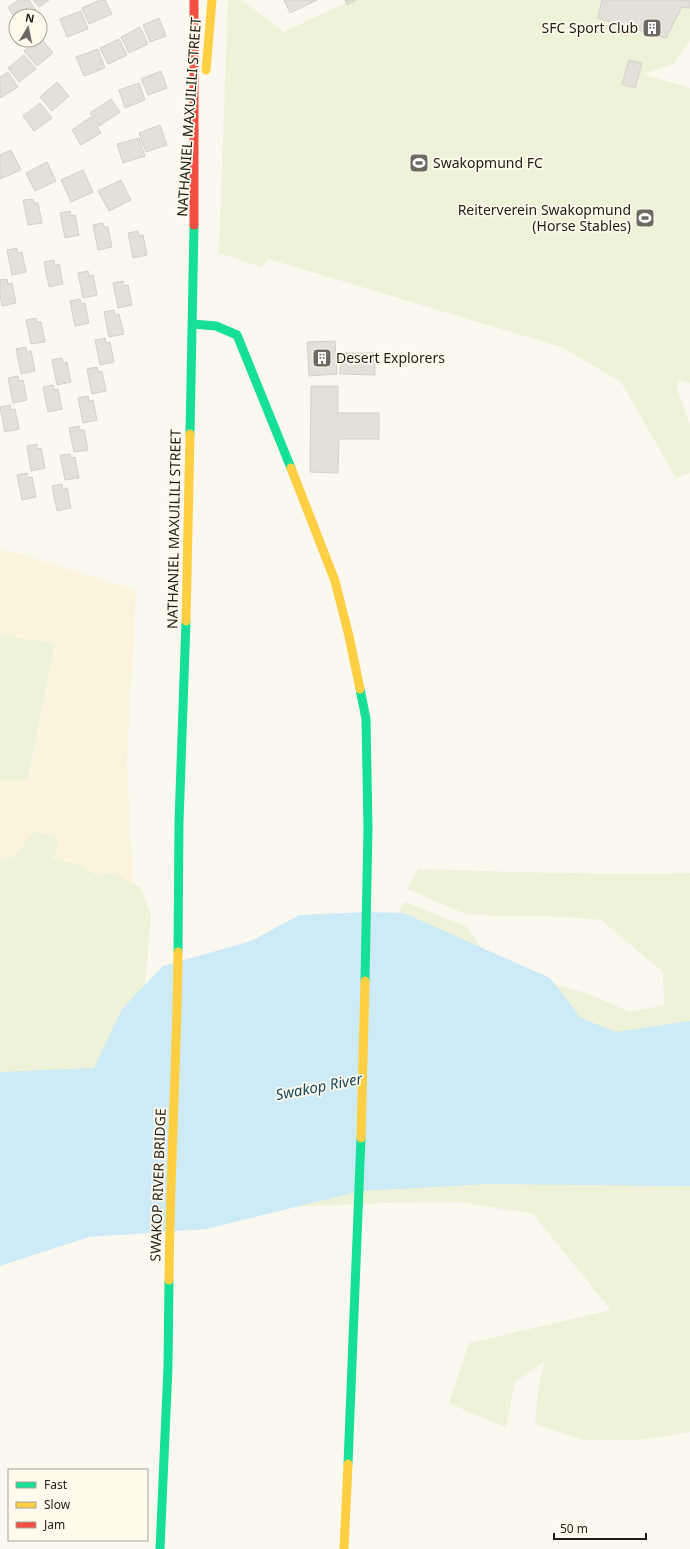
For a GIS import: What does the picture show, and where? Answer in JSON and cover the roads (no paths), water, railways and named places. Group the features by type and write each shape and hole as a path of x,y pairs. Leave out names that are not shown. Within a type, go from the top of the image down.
{"main road":[{"name":"NATHANIEL MAXUILILI STREET","path":"179,822 188,571 193,324 194,0"},
{"name":"NATHANIEL MAXUILILI STREET","path":"206,79 212,0"},
{"name":"NATHANIEL MAXUILILI STREET","path":"194,236 204,110"},
{"path":"193,324 223,327 237,334 282,444 335,581 349,636 366,719 368,828 362,1157 344,1549"},
{"name":"SWAKOP RIVER BRIDGE","path":"160,1549 168,1367 170,1207 177,1041 179,822"}],"water":[{"name":"Swakop River","path":"366,912 404,913 550,978 581,1018 616,1032 690,1021 690,1186 488,1184 360,1191 206,1229 89,1237 0,1266 0,1072 94,1068 122,1009 163,966 251,941 299,915"}],"place":[{"name":"SFC Sport Club","path":"652,28"},
{"name":"Swakopmund FC","path":"419,163"},
{"name":"Reiterverein Swakopmund (Horse Stables)","path":"645,218"},
{"name":"Desert Explorers","path":"322,358"}]}
